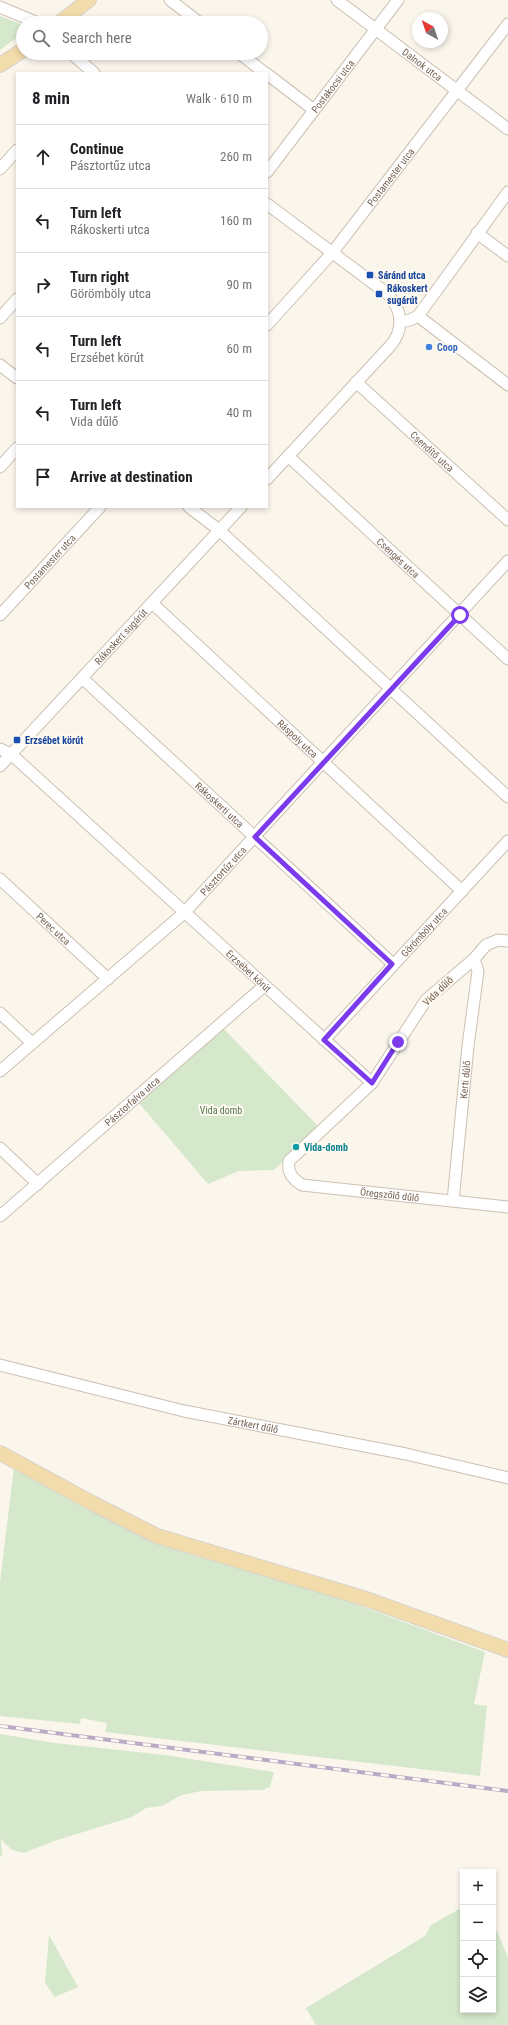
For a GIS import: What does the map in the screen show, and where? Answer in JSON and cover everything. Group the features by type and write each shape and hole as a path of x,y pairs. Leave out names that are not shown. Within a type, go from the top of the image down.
{"main road":[{"path":"68,16 89,0"},
{"path":"0,65 16,55"},
{"path":"0,1452 92,1503 157,1536 366,1600 508,1650"}],"street":[{"path":"170,0 191,16"},
{"name":"Dalnok utca","path":"337,0 508,129"},
{"name":"Postakocsi utca","path":"268,171 398,0"},
{"path":"0,7 21,16"},
{"name":"Postamester utca","path":"268,324 332,253 508,24"},
{"path":"78,60 90,72"},
{"path":"248,60 263,72"},
{"path":"268,76 314,110"},
{"path":"0,169 16,151"},
{"path":"400,322 410,320 418,316 508,192"},
{"path":"268,205 389,295 398,307 400,322 395,340 268,478"},
{"path":"477,233 508,256"},
{"path":"0,318 16,300"},
{"path":"418,316 508,385"},
{"path":"0,365 16,377"},
{"name":"Csendítő utca","path":"356,382 508,520"},
{"path":"0,467 16,449"},
{"name":"Csengés utca","path":"288,456 508,659"},
{"name":"Postamester utca","path":"0,615 99,508"},
{"path":"190,508 219,530 391,690 508,796"},
{"name":"Rákoskert sugárút","path":"0,766 240,508"},
{"name":"Pásztortűz utca","path":"0,1072 184,913 391,690 508,561"},
{"name":"Ráspoly utca","path":"152,603 462,891"},
{"name":"Rákoskerti utca","path":"82,678 392,964"},
{"name":"Erzsébet körút","path":"0,749 11,754 372,1083"},
{"name":"Görömböly utca","path":"324,1040 392,964 508,841"},
{"name":"Perec utca","path":"0,879 108,979"},
{"name":"Vida dűlő","path":"289,1161 372,1083 426,1000 474,959 486,945 498,940 508,941"},
{"name":"Kerti dűlő","path":"453,1201 468,1046 478,971 474,959"},
{"name":"Pásztorfalva utca","path":"0,1216 264,986"},
{"path":"0,1013 32,1043"},
{"path":"0,1148 38,1184"},
{"name":"Öregszőlő dűlő","path":"289,1161 288,1167 290,1174 302,1185 508,1206"},
{"name":"Zártkert dűlő","path":"0,1365 184,1411 406,1454 508,1478"}],"green space":[{"path":"0,16 16,22 16,38 0,50"},
{"name":"Vida domb","path":"222,1027 319,1127 274,1170 239,1171 208,1184 138,1102"},
{"path":"14,1467 136,1534 188,1554 320,1591 485,1652 474,1704 487,1706 480,1776 105,1732 107,1723 81,1718 80,1724 0,1716 0,1582"},
{"path":"0,1734 55,1743 165,1755 274,1772 270,1787 263,1790 201,1791 182,1795 162,1806 146,1808 132,1817 54,1841 24,1853 12,1850 1,1839 2,1856 0,1857"},
{"path":"460,1909 460,2013 496,2013 496,1929 508,1957 508,2025 316,2025 306,2008 425,1936 431,1925"},
{"path":"49,1935 78,1987 55,1997 45,1983"}],"railway":[{"path":"0,1726 508,1791"}],"place":[{"name":"Sáránd utca","path":"370,275"},
{"name":"Rákoskert sugárút","path":"379,294"},
{"name":"Coop","path":"429,347"},
{"name":"Erzsébet körút","path":"17,740"},
{"name":"Vida-domb","path":"296,1147"}],"route":[{"path":"398,1042 372,1083 324,1040 392,964 255,837 460,615"}]}
